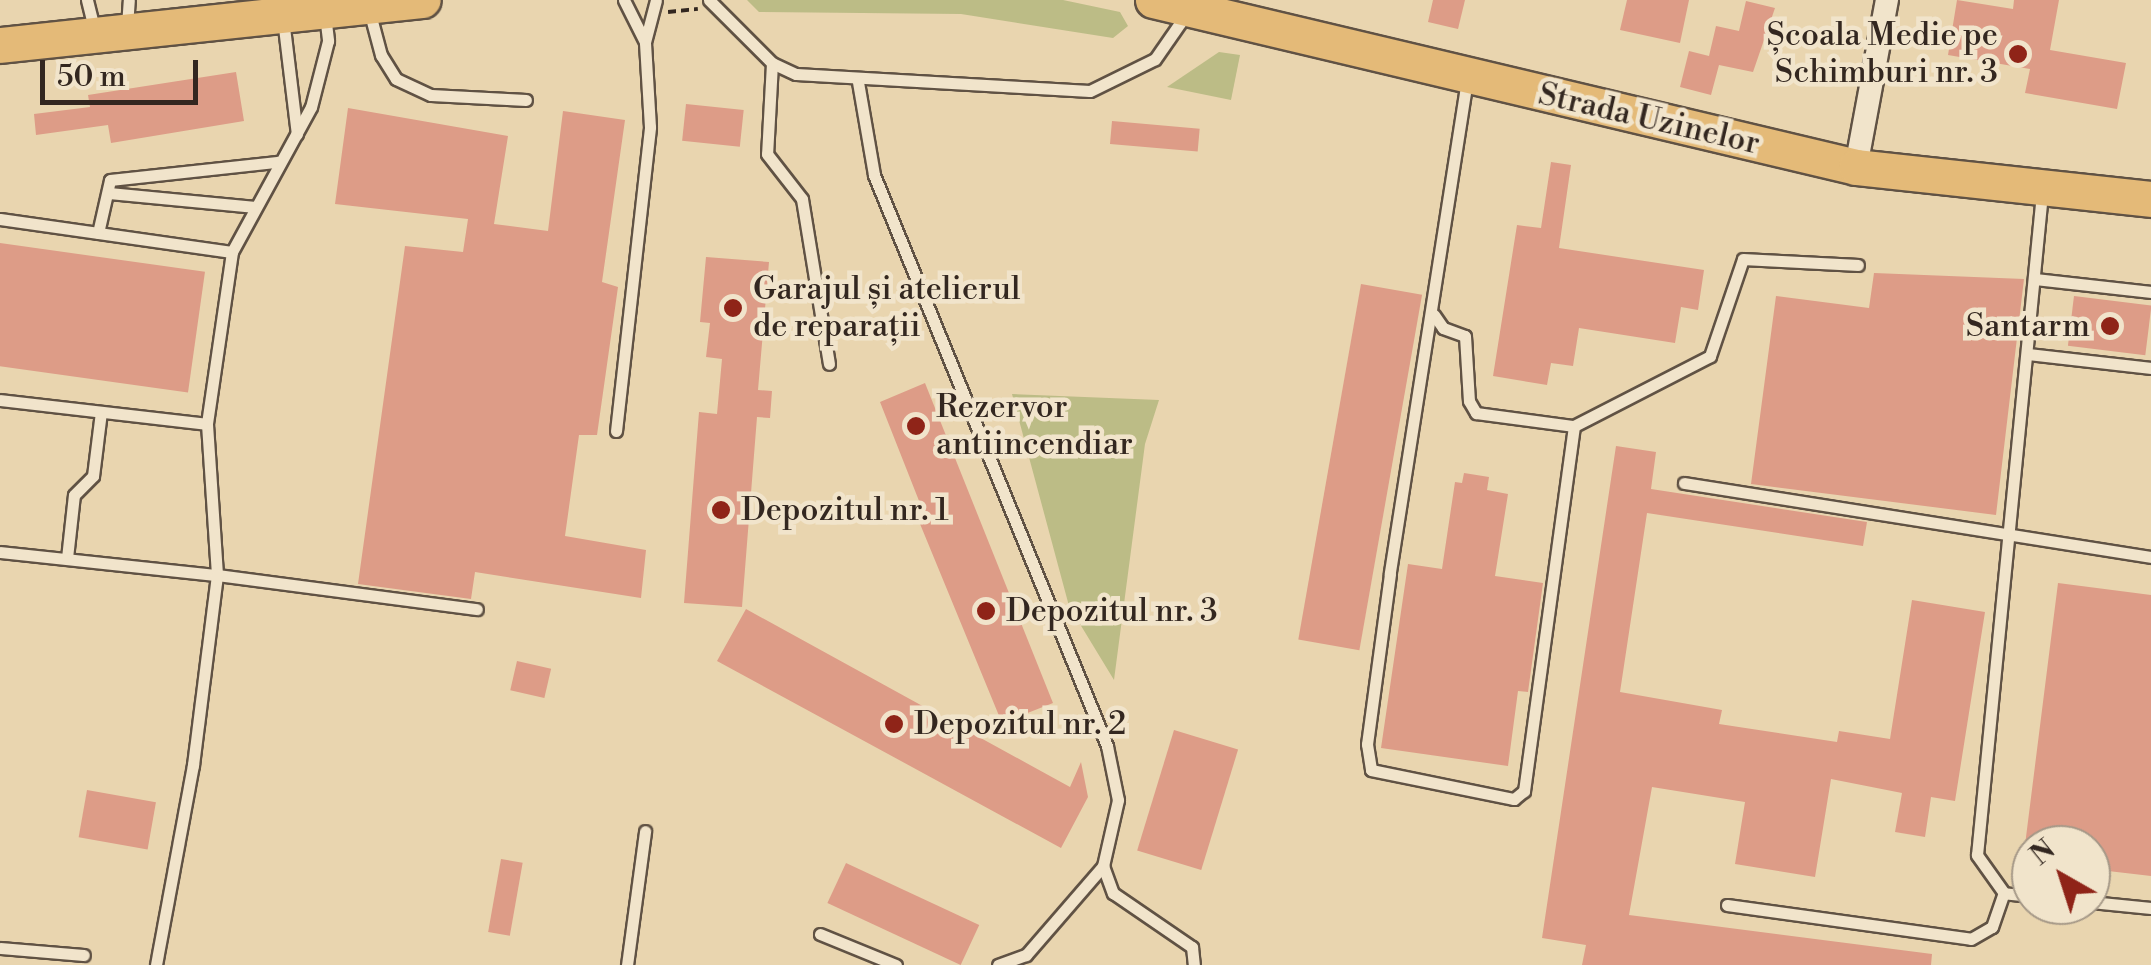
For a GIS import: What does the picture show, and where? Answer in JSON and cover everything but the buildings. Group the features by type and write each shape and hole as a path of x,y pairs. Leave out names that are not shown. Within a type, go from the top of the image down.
{"main road":[{"path":"0,45 117,22 424,0"},
{"name":"Strada Uzinelor","path":"1153,0 1856,167 2151,199"}],"street":[{"path":"1856,167 1887,0"}],"lane":[{"path":"87,0 117,22"},
{"path":"624,0 645,42"},
{"path":"712,4 772,63 796,74 858,82 1108,87 1170,44 1188,7"},
{"path":"368,6 381,55 396,79 430,95 526,100"},
{"path":"616,431 650,128 645,42 657,7"},
{"path":"156,965 194,765 217,576 207,424 232,252 277,162 296,134 324,62 325,10"},
{"path":"244,11 296,134"},
{"path":"772,63 766,154 802,199 828,364"},
{"path":"1468,76 1434,315 1390,574 1367,744 1371,770 1514,799 1524,791 1574,426"},
{"path":"858,82 874,176 1107,746 1118,800 1103,866 1026,954 998,965"},
{"path":"98,233 110,180 277,162"},
{"path":"176,200 178,173"},
{"path":"2011,894 2004,893 1977,854 2012,535 2042,189"},
{"path":"109,193 255,207"},
{"path":"0,219 232,252"},
{"path":"1434,315 1443,328 1466,336 1469,401 1476,413 1574,426 1710,356 1743,260 1858,265"},
{"path":"2034,278 2151,292"},
{"path":"2028,354 2151,368"},
{"path":"0,400 207,424"},
{"path":"67,558 74,495 93,476 101,412"},
{"path":"1684,484 2151,557"},
{"path":"0,552 477,609"},
{"path":"627,965 644,831"},
{"path":"1103,866 1113,893 1192,947 1194,965"},
{"path":"1727,906 1971,939 1992,927 2004,893"},
{"path":"2111,904 2151,908"},
{"path":"820,934 896,965"},
{"path":"0,948 84,955"}],"path":[{"path":"657,7 712,4"}],"green space":[{"path":"747,0 1063,0 1120,12 1128,26 1113,38 961,14 759,12"},
{"path":"1219,52 1240,55 1231,100 1167,87"},
{"path":"1012,394 1159,400 1145,444 1114,680 1069,606"}],"place":[{"name":"Școala Medie pe Schimburi nr. 3","path":"2018,54"},
{"name":"Garajul și atelierul de reparații","path":"733,308"},
{"name":"Santarm","path":"2110,326"},
{"name":"Rezervor antiincendiar","path":"916,426"},
{"name":"Depozitul nr. 1","path":"721,510"},
{"name":"Depozitul nr. 3","path":"986,611"},
{"name":"Depozitul nr. 2","path":"894,724"}]}
